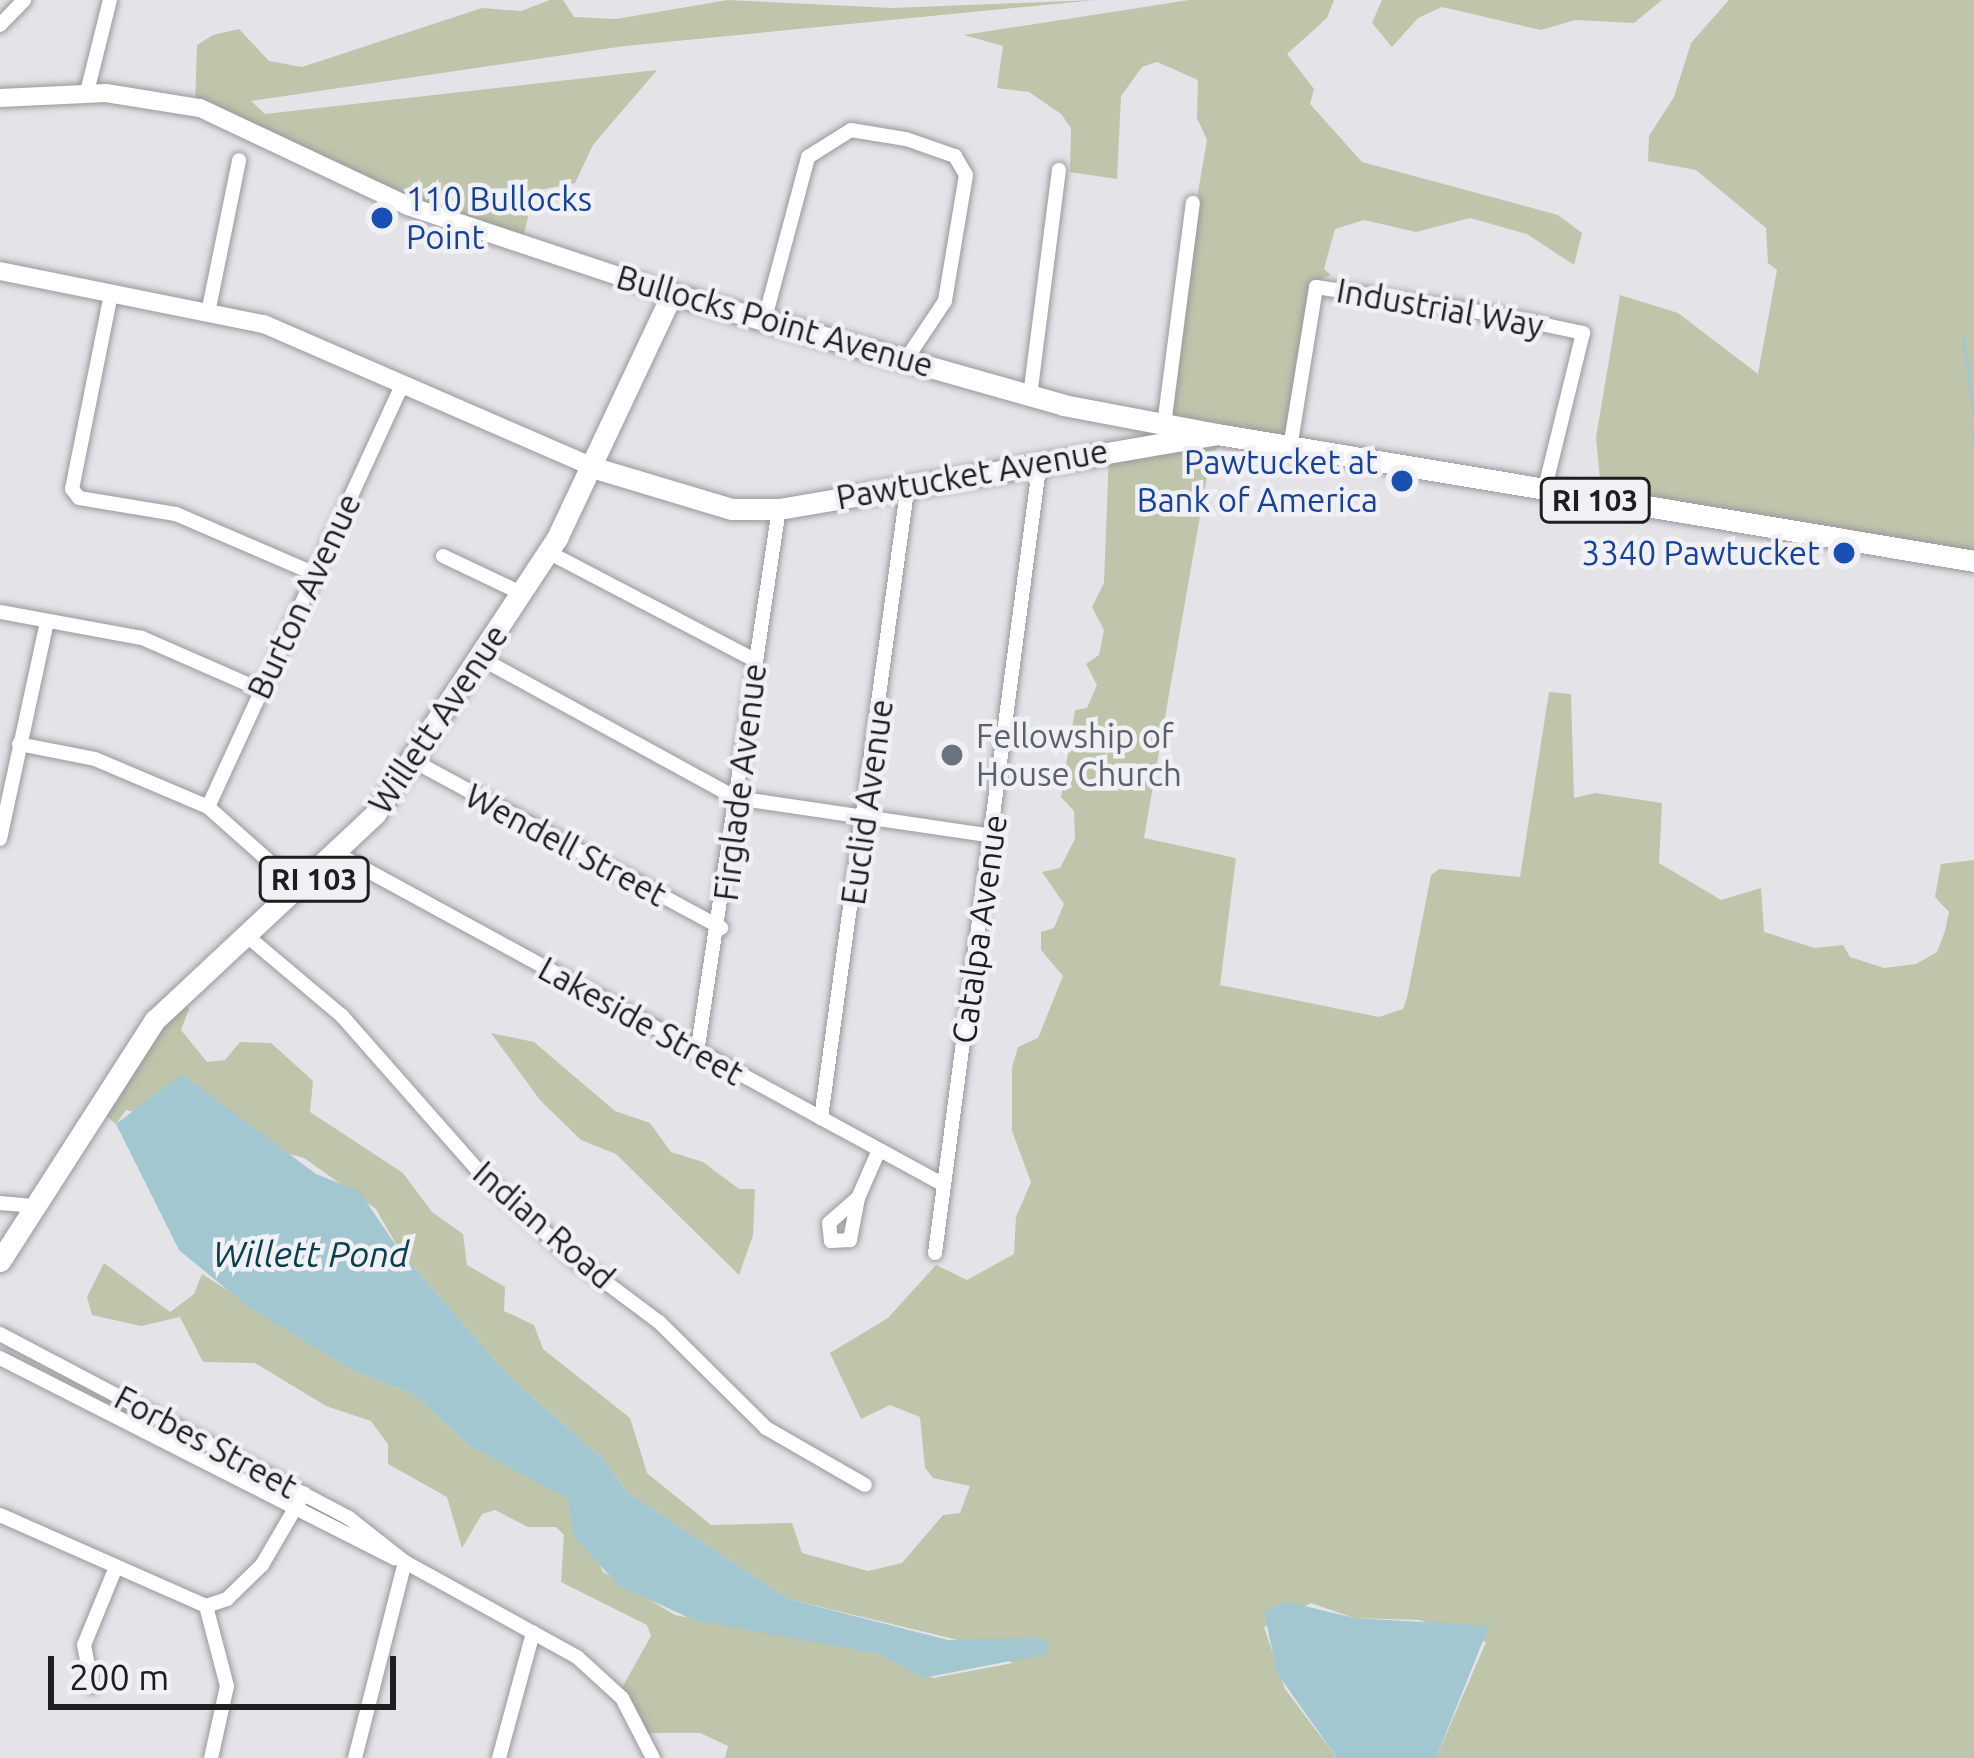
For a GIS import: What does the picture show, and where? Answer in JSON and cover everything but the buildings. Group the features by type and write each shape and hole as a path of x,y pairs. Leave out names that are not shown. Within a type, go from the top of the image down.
{"main road":[{"name":"Bullocks Point Avenue","path":"0,98 87,92 226,116 408,206 672,294 1163,432 1217,434 1290,448"},
{"name":"Pawtucket Avenue","path":"0,271 264,324 595,468 732,509 779,509 1103,451 1163,432"},
{"name":"Willett Avenue","path":"0,1261 155,1020 339,855 412,760 523,594 595,468 672,294"},
{"path":"1103,451 1106,416"},
{"name":"RI 103","path":"1290,448 1974,561"}],"street":[{"path":"0,25 24,0"},
{"path":"87,92 110,0"},
{"path":"765,318 808,157 851,130 905,139 955,156 966,175 945,301 907,358"},
{"path":"208,313 239,160"},
{"path":"1030,396 1059,170"},
{"path":"1163,432 1193,203"},
{"name":"Industrial Way","path":"1290,448 1316,287 1583,333 1544,492"},
{"path":"111,294 72,488 79,498 176,514 315,574"},
{"name":"Burton Avenue","path":"208,807 402,386"},
{"name":"Catalpa Avenue","path":"934,1253 1040,461"},
{"name":"Euclid Avenue","path":"821,1118 866,817 908,484"},
{"name":"Firglade Avenue","path":"697,1053 721,928 779,509"},
{"path":"548,552 755,660"},
{"path":"443,556 523,594"},
{"path":"0,612 142,638 261,690"},
{"path":"0,839 47,622"},
{"path":"482,659 736,798 992,836"},
{"path":"19,744 95,759 208,807 301,890"},
{"name":"Wendell Street","path":"412,760 721,928"},
{"name":"Lakeside Street","path":"339,855 944,1185"},
{"name":"Indian Road","path":"247,936 342,1016 483,1176 572,1257 658,1322 766,1428 865,1485"},
{"path":"858,1198 879,1150"},
{"path":"0,1203 36,1206"},
{"path":"1,1362 6,1338"},
{"name":"Forbes Street","path":"6,1338 304,1493 405,1562"},
{"name":"Forbes Street","path":"1,1362 293,1512 405,1562 577,1657 622,1698 653,1758"},
{"path":"0,1515 114,1572 206,1606 226,1598 262,1565 304,1493"},
{"path":"355,1758 405,1562"},
{"path":"92,1686 84,1645 114,1572"},
{"path":"206,1606 226,1686 211,1758"},
{"path":"499,1758 533,1633"}],"green space":[{"path":"563,0 574,17 616,19 728,0 892,8 1096,0 625,46 251,101 265,114 657,70 593,145 575,183 534,191 521,247 195,107 197,45 213,35 239,29 269,61 302,67 482,8 521,11"},
{"path":"1189,0 1334,0 1327,18 1287,54 1314,89 1310,104 1362,162 1558,215 1582,233 1574,265 1527,234 1470,218 1416,232 1364,220 1335,229 1324,269 1331,275 1314,282 1292,448 1231,439 1211,453 1144,838 1236,858 1220,985 1379,1017 1403,1009 1431,875 1439,869 1520,877 1549,692 1571,694 1574,798 1595,793 1662,803 1659,863 1721,900 1761,888 1764,932 1815,948 1843,945 1850,957 1884,968 1916,964 1937,952 1945,931 1949,912 1935,897 1941,864 1974,860 1974,1758 1436,1758 1486,1642 1419,1620 1354,1618 1311,1603 1264,1627 1285,1689 1337,1758 725,1758 728,1746 700,1733 647,1733 619,1693 651,1636 647,1625 561,1582 564,1535 556,1527 528,1527 495,1510 482,1514 462,1548 447,1497 388,1464 388,1444 371,1421 326,1406 255,1363 203,1362 180,1317 141,1326 92,1315 87,1297 104,1263 170,1312 194,1294 202,1274 354,1371 413,1394 470,1446 568,1498 603,1572 675,1615 880,1654 933,1678 1013,1663 962,1641 788,1599 627,1492 601,1457 510,1377 401,1253 376,1209 304,1158 126,1110 116,1124 96,1108 181,996 189,1009 181,1030 207,1062 225,1060 240,1042 271,1043 313,1081 310,1112 403,1173 432,1212 463,1234 467,1265 505,1287 504,1311 534,1325 543,1349 630,1418 647,1473 711,1525 792,1523 802,1553 868,1571 902,1563 943,1515 960,1513 970,1486 933,1478 925,1468 920,1417 890,1405 861,1419 830,1353 888,1318 936,1265 967,1280 1014,1254 1016,1217 1031,1182 1012,1131 1012,1068 1018,1047 1038,1038 1063,976 1041,950 1041,932 1054,928 1064,904 1042,872 1060,868 1075,839 1074,811 1061,797 1075,710 1087,708 1097,685 1086,664 1099,655 1104,630 1092,607 1104,583 1109,453 1170,428 1177,314 1207,140 1197,118 1198,80 1157,62 1142,67 1121,96 1117,179 1070,172 1071,128 1061,114 1029,92 997,88 1003,46 964,35"},
{"path":"1382,0 1662,0 1634,23 1575,20 1541,30 1442,7 1418,18 1392,47 1372,23"},
{"path":"1729,0 1974,0 1974,561 1602,501 1596,437 1620,295 1678,313 1758,374 1777,270 1768,263 1766,228 1696,170 1648,161 1649,136 1674,97 1691,43"},
{"path":"491,1033 534,1042 615,1111 650,1123 671,1152 703,1162 739,1189 755,1189 753,1235 739,1275 616,1154 581,1140 540,1100"}],"water":[{"name":"Willett Pond","path":"182,1074 316,1174 359,1191 401,1253 510,1377 601,1457 627,1492 788,1599 948,1640 1037,1638 1050,1643 1046,1654 923,1678 880,1654 694,1620 619,1586 574,1537 568,1499 470,1446 413,1394 354,1371 247,1306 179,1250 116,1124"},
{"path":"1288,1602 1354,1618 1489,1626 1436,1758 1337,1758 1277,1673 1264,1611"}],"waterway":[{"path":"1963,337 1974,415"},
{"path":"1972,444 1974,424"}],"place":[{"name":"110 Bullocks Point","path":"382,218"},
{"name":"Pawtucket at Bank of America","path":"1402,481"},
{"name":"3340 Pawtucket","path":"1844,553"},
{"name":"Fellowship of House Church","path":"952,755"}]}
